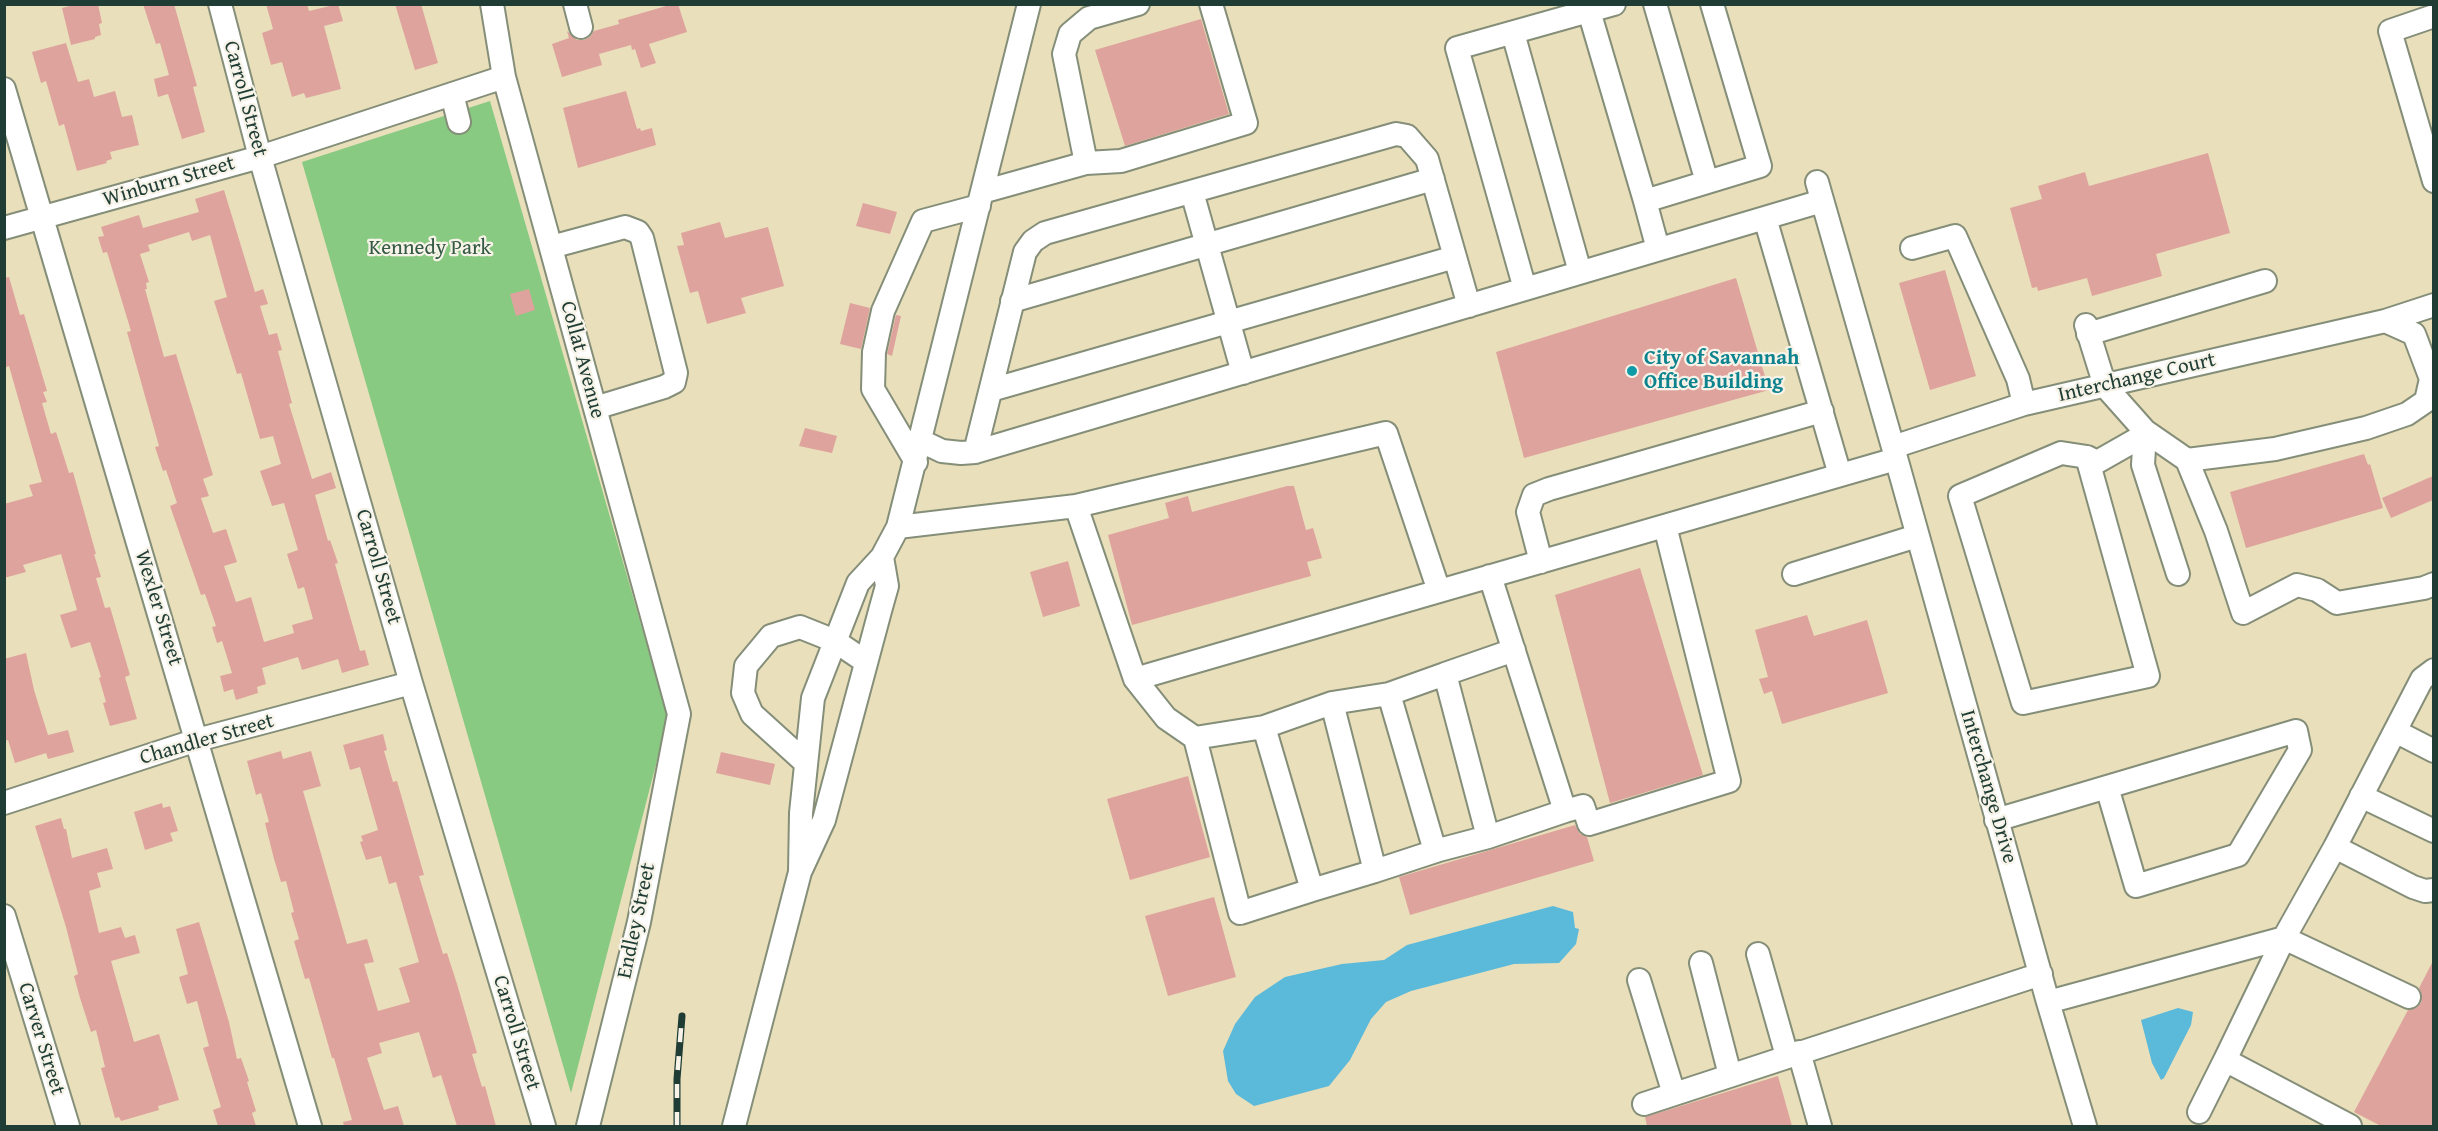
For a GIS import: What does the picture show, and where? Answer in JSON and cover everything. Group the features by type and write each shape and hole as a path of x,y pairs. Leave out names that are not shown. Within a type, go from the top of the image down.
{"street":[{"name":"Carroll Street","path":"220,4 260,157 411,683 544,1126"},
{"path":"575,4 581,27"},
{"path":"800,872 801,813 813,698 858,583 882,557 898,527 1029,4"},
{"path":"1086,163 1064,54 1070,34 1089,18 1138,4"},
{"path":"918,452 873,389 874,352 883,311 923,221 1086,163 1121,161 1246,123 1211,4"},
{"path":"1525,289 1457,48 1614,4"},
{"path":"1656,4 1707,182"},
{"path":"1645,201 1760,166 1712,4"},
{"name":"Collat Avenue","path":"496,5 504,77 679,714"},
{"path":"1589,11 1658,249"},
{"path":"2433,16 2391,31 2433,181"},
{"path":"1513,33 1580,272"},
{"name":"Winburn Street","path":"4,228 260,157 504,77"},
{"name":"Wexler Street","path":"4,89 310,1126"},
{"path":"452,94 459,122"},
{"path":"975,452 1025,252 1033,241 1045,233 1396,135 1407,136 1427,159 1469,306"},
{"path":"1012,301 1433,179"},
{"path":"1192,192 1243,373"},
{"name":"Interchange Drive","path":"1765,218 1819,192 2085,1126"},
{"path":"918,452 975,452 1765,218 1840,476"},
{"path":"551,246 625,227 638,232 642,238 676,373 674,382 595,408"},
{"path":"1912,248 1955,237 2018,379 2024,404"},
{"path":"991,390 1455,257"},
{"path":"2265,281 2087,329 2104,386 2146,433 2187,460 2216,531 2243,613 2297,585 2317,590 2337,603 2424,588 2433,584"},
{"name":"Interchange Court","path":"1136,679 1840,476 2024,404 2385,321 2433,305"},
{"path":"2187,460 2275,449 2366,428 2407,414 2426,401 2432,383 2414,334 2385,321"},
{"path":"1541,562 1528,512 1534,495 1822,411"},
{"path":"898,527 1076,506 1386,433 1439,591"},
{"path":"2087,457 2148,676 2023,703 1960,496 2061,453 2087,457 2097,462 2146,433"},
{"path":"2146,433 2143,465 2178,574"},
{"path":"1076,506 1136,679 1166,718 1195,738 1240,913 1583,806 1589,824 1729,781 1665,526"},
{"path":"1794,574 1917,536"},
{"path":"734,1126 800,872 824,820 886,586 882,557"},
{"path":"1490,576 1565,812"},
{"path":"806,763 752,714 743,693 746,666 771,636 800,627 835,641 866,662"},
{"path":"1195,738 1264,728 1332,703 1389,694 1514,650"},
{"path":"2199,1112 2284,938 2335,847 2422,679 2433,670"},
{"path":"1445,674 1488,837"},
{"name":"Chandler Street","path":"4,803 197,740 411,683"},
{"path":"1389,694 1435,851 1439,850"},
{"path":"1332,703 1375,871"},
{"name":"Endley Street","path":"588,1126 639,922 679,714"},
{"path":"1264,728 1312,890"},
{"path":"1996,820 2107,787 2296,731 2300,750 2238,855 2136,886 2107,787"},
{"path":"2395,731 2433,751"},
{"path":"2361,796 2433,831"},
{"path":"2335,847 2414,887 2425,891 2433,890"},
{"name":"Carver Street","path":"4,916 68,1126"},
{"path":"2048,1002 2284,938 2409,998"},
{"path":"1758,954 1820,1126"},
{"path":"1701,963 1730,1075"},
{"path":"1644,1104 2041,974"},
{"path":"1640,980 1674,1094"},
{"path":"2225,1060 2350,1126"}],"green space":[{"name":"Kennedy Park","path":"490,101 668,718 571,1093 302,162"}],"water":[{"path":"1553,906 1573,912 1575,928 1579,929 1576,944 1559,963 1514,964 1411,991 1386,1002 1371,1019 1350,1060 1329,1086 1254,1106 1236,1094 1228,1081 1223,1051 1235,1024 1255,997 1285,977 1342,964 1384,960 1407,945"},
{"path":"2178,1008 2193,1012 2191,1025 2161,1080 2152,1063 2141,1020"}],"building":[{"path":"77,4 98,4 102,23 99,24 101,35 95,39 71,45 62,8"},
{"path":"143,4 174,4 197,86 193,87 205,132 182,139 168,94 158,97 154,79 169,75 160,43 156,44"},
{"path":"266,4 307,4 309,11 338,4 343,21 324,26 341,89 306,98 304,93 292,97 282,62 271,65 262,33 273,29"},
{"path":"395,4 421,4 438,63 415,70"},
{"path":"678,4 687,32 649,44 656,63 641,68 635,49 632,50 631,45 599,54 602,65 562,77 552,44 569,38 567,31 577,40 584,40 594,31 619,24 618,20"},
{"path":"1201,19 1229,114 1125,146 1095,50"},
{"path":"66,43 78,82 89,79 94,97 115,91 122,117 132,115 139,145 110,152 112,159 106,161 107,163 77,171 64,124 59,126 46,81 41,83 32,52"},
{"path":"626,91 637,129 640,128 641,131 652,128 656,145 578,168 563,108"},
{"path":"2208,153 2230,233 2156,254 2162,276 2092,296 2087,278 2038,291 2037,287 2032,288 2010,208 2042,199 2038,186 2085,172 2089,186"},
{"path":"224,190 255,292 263,289 268,304 260,306 269,335 277,333 282,350 278,351 292,403 289,404 312,479 331,472 336,488 315,495 328,541 330,540 338,563 335,564 360,651 365,650 369,665 342,673 338,659 302,670 298,657 262,668 266,684 257,687 258,693 236,700 233,689 224,692 220,676 232,673 222,641 217,643 212,627 216,626 205,594 201,595 170,506 177,503 166,470 163,471 155,447 159,446 127,332 131,331 107,252 103,253 98,237 104,236 101,227 139,215 143,228 199,212 195,199","holes":["189,232 192,241 210,235 227,297 214,301 237,374 241,373 260,439 273,436 281,464 260,471 272,506 284,503 298,550 287,554 298,589 304,587 313,619 292,625 294,633 264,642 251,597 236,602 224,566 237,562 226,529 213,533 201,498 209,496 203,479 213,475 176,354 164,357 145,289 147,289 146,283 149,282 140,254 150,251 148,245"]},
{"path":"863,203 897,212 890,234 856,226"},
{"path":"720,222 725,238 768,227 784,286 741,298 746,313 707,324 698,291 690,293 677,246 684,245 681,233"},
{"path":"1945,270 1976,376 1930,390 1899,283"},
{"path":"9,277 20,315 24,314 47,391 43,392 47,402 42,403 51,434 56,432 69,473 73,472 101,577 96,578 105,608 110,607 130,675 125,677 137,719 110,726 103,703 106,702 99,678 101,677 90,642 71,648 60,615 77,610 61,554 23,565 26,572 4,578 4,504 33,496 29,485 42,482 9,366 4,368 4,278"},
{"name":"City of Savannah Office Building","path":"1736,278 1769,390 1524,458 1496,352"},
{"path":"529,289 535,310 516,316 510,294"},
{"path":"850,303 870,308 861,349 840,344"},
{"path":"896,315 901,316 892,356 887,354"},
{"path":"805,428 837,436 832,453 799,446"},
{"path":"2364,454 2368,465 2370,464 2383,508 2246,548 2230,492"},
{"path":"2433,476 2433,500 2391,518 2382,498"},
{"path":"1294,486 1306,530 1313,528 1322,558 1307,562 1311,576 1132,625 1108,535 1169,518 1165,503 1188,496 1192,512"},
{"path":"1068,561 1080,606 1043,617 1030,572"},
{"path":"1640,568 1703,775 1610,803 1555,595"},
{"path":"1807,615 1814,636 1867,620 1888,693 1782,724 1772,691 1764,694 1759,679 1768,677 1755,630"},
{"path":"26,653 34,690 48,735 68,730 74,752 48,759 46,753 15,763 8,740 4,741 4,659"},
{"path":"383,734 387,750 384,751 393,782 397,781 424,875 419,876 443,954 447,953 457,984 477,1053 472,1054 482,1087 485,1086 496,1126 457,1126 441,1075 433,1078 419,1032 379,1043 382,1053 367,1058 384,1110 398,1106 404,1126 344,1126 343,1122 352,1120 309,978 305,979 294,941 299,939 291,913 294,912 286,881 281,882 265,823 269,822 261,793 256,795 247,761 281,751 283,759 311,751 321,786 303,791 347,944 367,939 374,962 364,964 378,1011 410,1002 399,968 419,962 396,882 389,884 381,856 366,860 360,842 363,841 361,836 378,830 360,767 350,770 343,745"},
{"path":"721,752 775,764 770,785 716,773"},
{"path":"1188,776 1210,857 1130,880 1107,799"},
{"path":"162,803 163,808 170,806 178,831 170,833 173,841 145,850 134,812"},
{"path":"61,818 64,829 66,829 72,858 107,848 113,869 97,873 101,887 89,891 99,933 121,927 125,938 135,935 140,953 111,961 134,1042 159,1034 179,1100 158,1106 159,1110 121,1121 119,1117 115,1118 101,1068 105,1067 96,1030 91,1032 80,998 74,976 78,974 66,927 35,826"},
{"path":"1575,825 1580,834 1587,837 1594,861 1410,915 1399,877"},
{"path":"1214,897 1236,977 1168,996 1145,916"},
{"path":"199,922 229,1022 237,1059 241,1058 249,1081 247,1082 256,1111 252,1113 256,1126 218,1126 213,1110 221,1107 203,1048 209,1046 197,1001 187,1004 179,977 188,974 176,929"},
{"path":"2433,961 2433,1126 2381,1126 2354,1112 2408,1010 2416,1008 2421,1003 2422,995 2419,988"},
{"path":"1778,1076 1792,1126 1647,1126 1645,1117"}],"railway":[{"path":"677,1126 677,1079 682,1016"}],"place":[{"name":"City of Savannah Office Building","path":"1632,371"}]}
